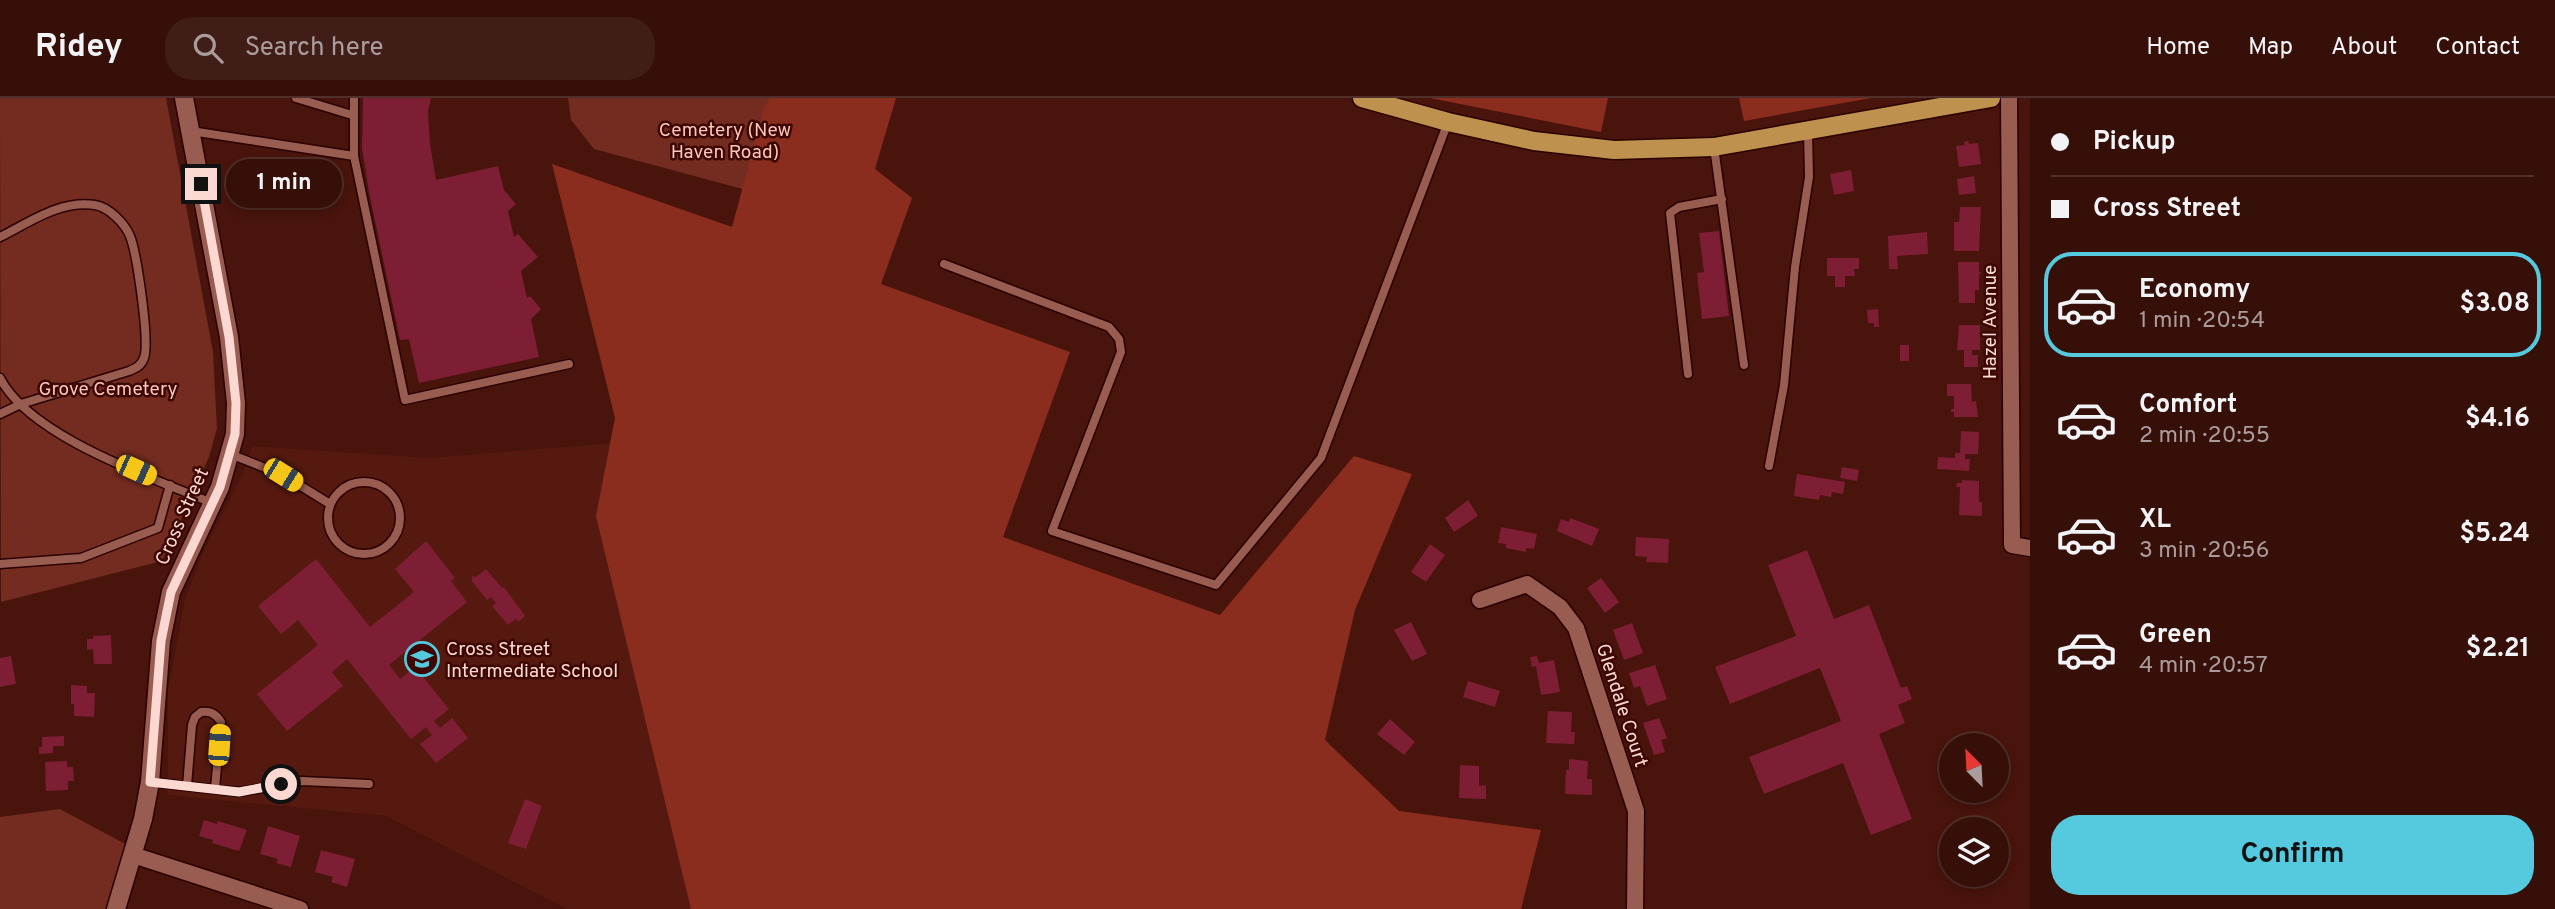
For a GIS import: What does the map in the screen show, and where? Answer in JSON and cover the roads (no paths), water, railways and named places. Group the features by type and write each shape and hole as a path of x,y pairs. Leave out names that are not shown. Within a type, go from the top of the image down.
{"main road":[{"path":"1362,98 1448,122 1534,141 1614,150 1714,146 1991,98"}],"street":[{"name":"Cross Street","path":"118,908 143,819 150,782 154,703 164,620 179,570 212,503 235,434 236,403 229,337 184,98"},
{"name":"Hazel Avenue","path":"2009,98 2012,545 2030,548"},
{"name":"Glendale Court","path":"1480,600 1527,584 1560,607 1576,628 1636,811 1635,909"},
{"path":"133,855 300,909"}],"lane":[{"path":"296,98 352,115"},
{"path":"354,98 354,156 405,400 569,364"},
{"path":"944,264 1109,327 1119,339 1121,352 1052,531 1216,585 1321,458 1448,122"},
{"path":"191,131 354,156"},
{"path":"1769,466 1784,385 1795,267 1809,177 1808,131"},
{"path":"1714,146 1744,365"},
{"path":"1688,374 1670,213 1679,207 1722,199"},
{"path":"0,237 43,213 60,208 95,205 105,209 120,221 130,236 145,318 145,356 139,366 21,404 0,414"},
{"path":"0,378 4,386 41,422 79,444 212,503"},
{"path":"230,454 283,475 330,504"},
{"path":"358,482 382,486 398,504 399,528 386,547 363,555 352,553 341,547 328,528 330,504 336,494 346,486 358,482"},
{"path":"0,564 81,558 158,528 170,485"},
{"path":"187,786 192,724 201,712 209,712 218,716 221,722 215,789"},
{"path":"150,782 239,792 302,780 369,784"}],"place":[{"name":"Cross Street Intermediate School","path":"422,659"}],"park label":[{"name":"Cemetery (New Haven Road)","path":"725,140"},
{"name":"Grove Cemetery","path":"108,388"}]}
